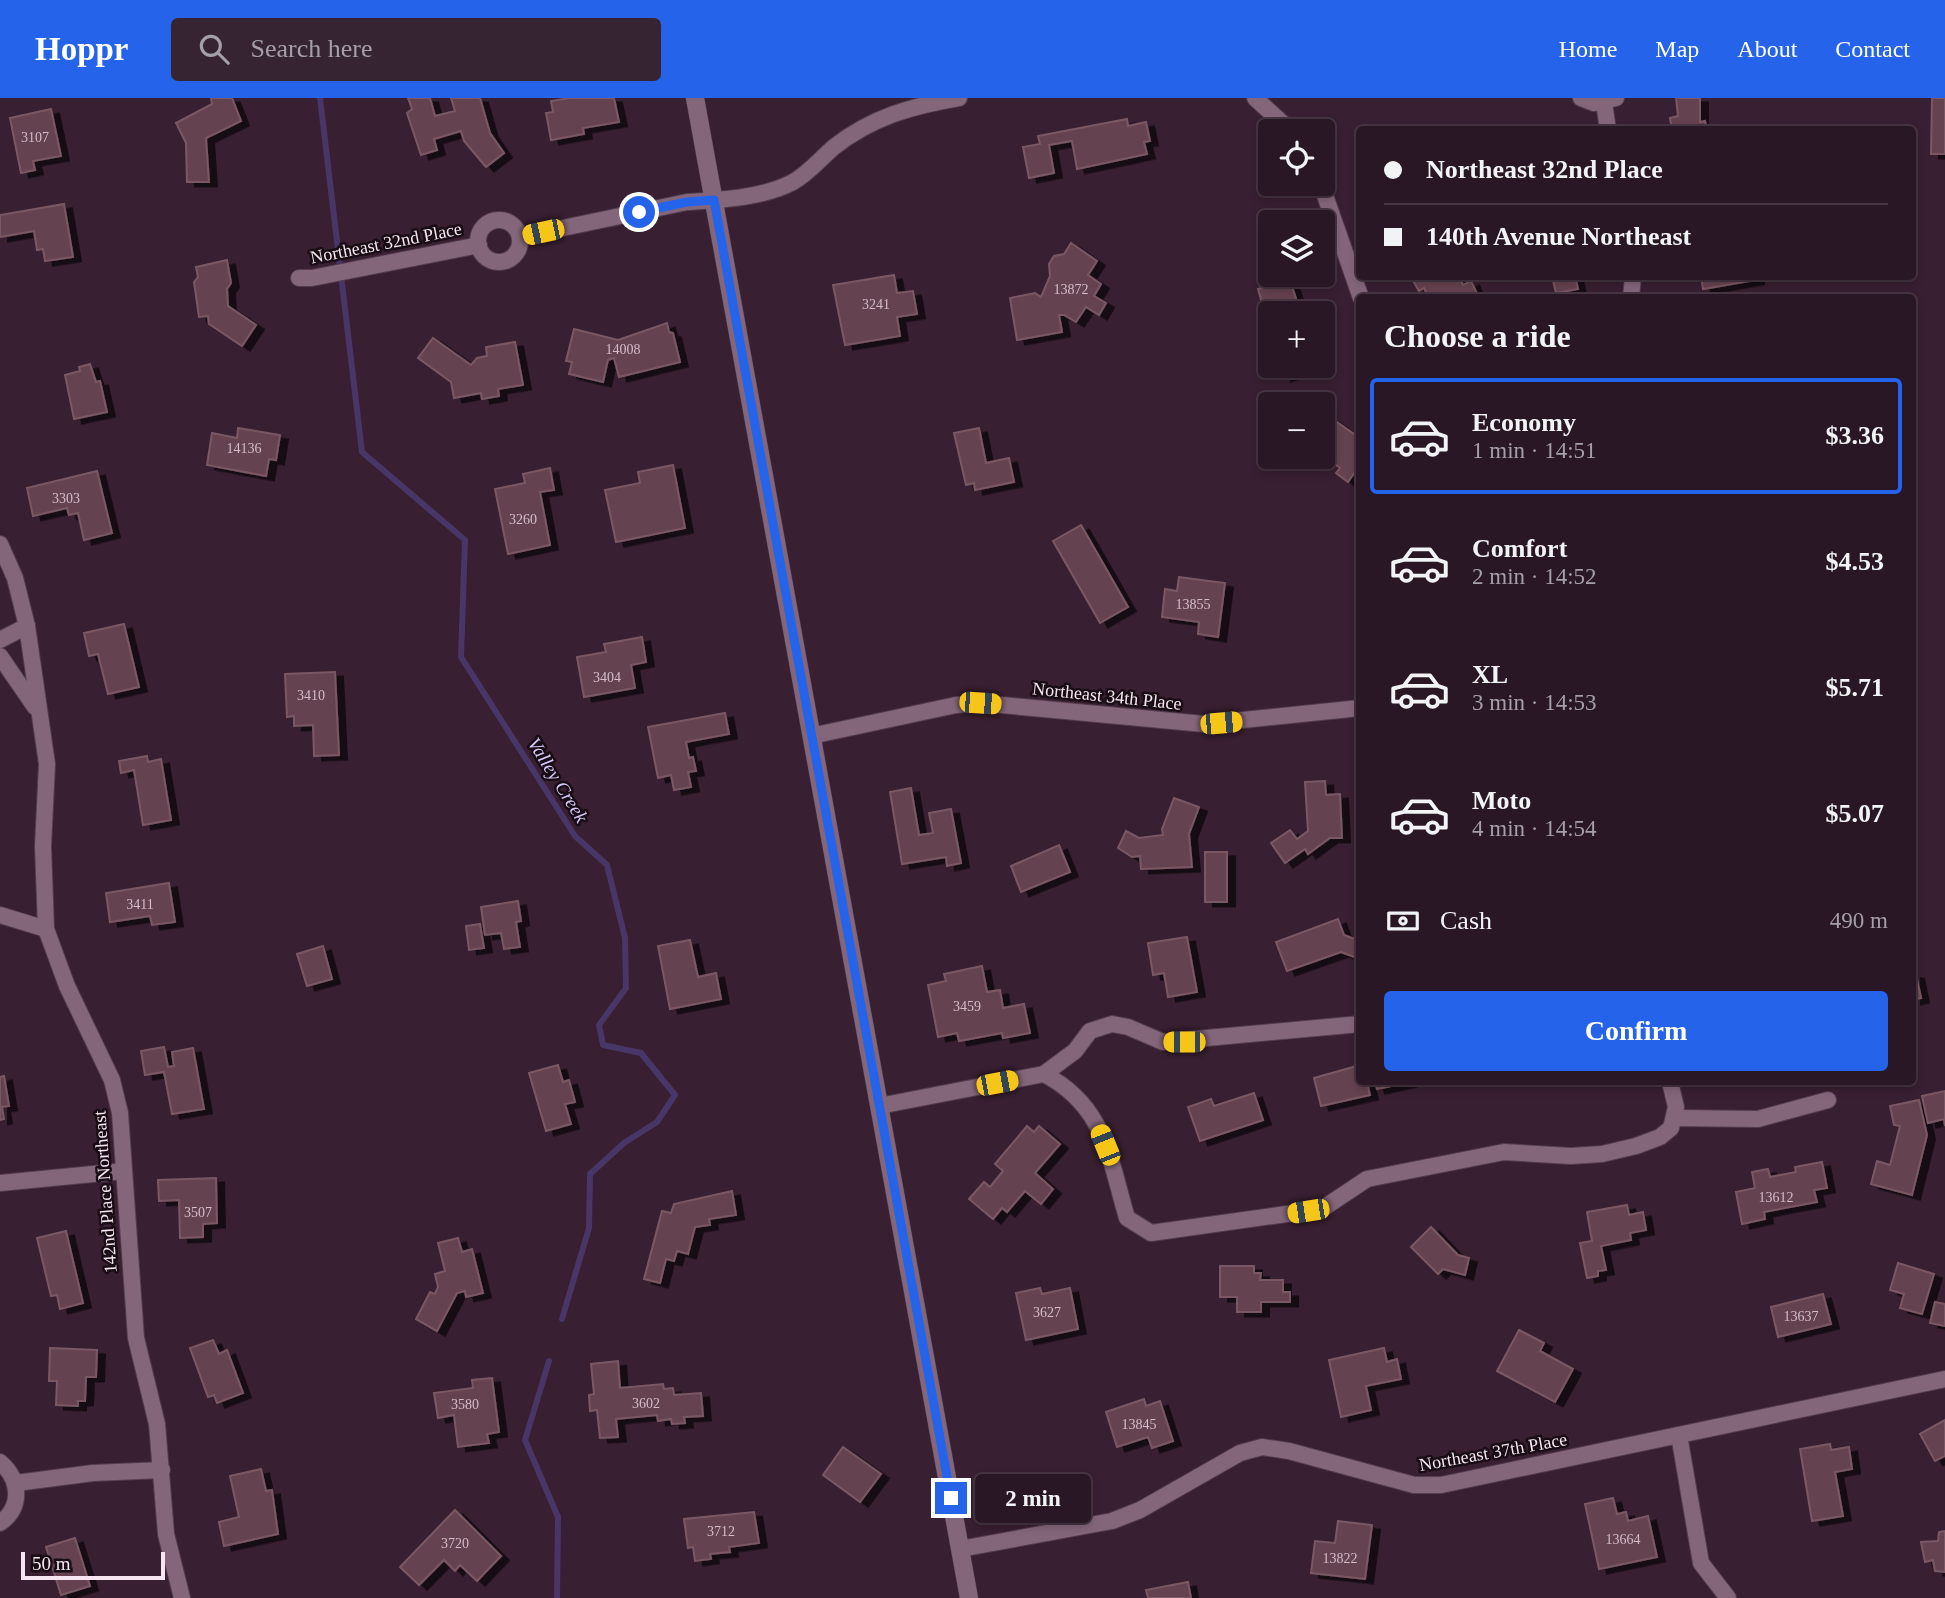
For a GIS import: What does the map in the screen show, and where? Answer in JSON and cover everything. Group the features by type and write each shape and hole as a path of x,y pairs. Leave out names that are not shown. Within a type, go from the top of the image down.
{"street":[{"path":"695,98 970,1598"},
{"path":"520,237 792,183 835,147 884,116 907,107 959,98"},
{"path":"1255,98 1278,119"},
{"path":"1581,98 1610,100 1608,126"},
{"path":"1325,196 1360,294"},
{"name":"Northeast 32nd Place","path":"499,220 512,225 520,237 513,257 500,262 486,257 479,245 485,225 499,220"},
{"name":"Northeast 32nd Place","path":"299,278 324,276 479,245"},
{"name":"142nd Place Northeast","path":"0,544 7,579 27,626 47,764 43,846 46,929 67,986 112,1080 120,1113 136,1338 157,1424 166,1534 182,1598"},
{"path":"0,640 27,626"},
{"name":"142nd Place Northeast","path":"0,656 37,709"},
{"name":"Northeast 34th Place","path":"811,736 956,705 980,703 1167,723 1204,724 1356,708"},
{"path":"0,915 46,929"},
{"path":"879,1106 1044,1074 1075,1051 1090,1031 1112,1024 1128,1027 1163,1042 1356,1024"},
{"path":"1044,1074 1060,1082 1087,1105 1105,1145 1127,1218 1151,1233 1322,1209 1367,1179 1504,1152 1602,1154 1660,1137 1673,1123 1758,1119 1828,1100"},
{"path":"1670,1085 1673,1123"},
{"path":"0,1183 124,1171"},
{"name":"Northeast 37th Place","path":"960,1549 1112,1521 1139,1510 1240,1453 1262,1447 1289,1451 1415,1485 1428,1485 1945,1379"},
{"path":"1679,1435 1701,1563 1728,1598"},
{"path":"0,1462 9,1470 16,1483 17,1497 13,1510 0,1523"},
{"path":"16,1483 93,1472 162,1470"}],"building":[{"path":"211,98 232,98 241,121 206,138 209,182 187,182 186,143 176,123 212,104"},
{"path":"408,98 430,98 435,116 455,111 451,98 480,98 490,133 504,153 486,167 464,141 461,131 434,139 437,150 421,155 407,113 412,109"},
{"path":"614,98 619,122 583,128 584,134 551,140 546,113 553,112 551,101"},
{"path":"1676,98 1700,98 1700,122 1705,121 1706,126 1671,126 1670,118 1678,116"},
{"path":"1932,98 1945,98 1945,154 1931,154"},
{"path":"51,109 61,156 33,161 35,170 21,173 10,118"},
{"path":"1127,119 1128,126 1146,122 1150,141 1144,142 1147,154 1077,169 1072,141 1049,145 1054,173 1029,178 1023,147 1040,144 1038,136"},
{"path":"64,204 73,257 45,261 43,249 37,250 34,231 0,237 0,215"},
{"path":"1071,243 1097,261 1088,275 1101,284 1094,296 1106,303 1099,315 1086,307 1076,322 1059,315 1062,332 1017,340 1010,298 1035,293 1041,297 1050,276 1049,264 1054,256 1064,254"},
{"path":"227,260 231,283 227,289 228,306 256,325 242,346 209,324 208,316 199,317 194,282 198,277 196,267"},
{"path":"894,275 897,293 913,291 917,314 897,317 900,336 845,345 833,285"},
{"path":"1413,280 1461,280 1463,285 1471,281 1477,294 1427,294 1424,288 1419,291"},
{"path":"1553,280 1576,280 1578,289 1556,293"},
{"path":"1702,280 1756,280 1703,289"},
{"path":"1292,287 1297,301 1261,301 1258,289"},
{"path":"667,323 669,332 673,333 680,362 619,377 614,358 608,360 603,382 569,374 572,362 566,361 574,329 618,340"},
{"path":"433,338 471,365 477,358 487,356 486,347 515,342 523,385 498,389 499,396 482,399 481,393 454,398 451,382 418,358"},
{"path":"90,364 96,382 100,381 107,412 74,419 65,375 80,371 79,367"},
{"path":"1335,421 1356,435 1356,473 1348,482 1336,473 1340,468 1335,464"},
{"path":"238,428 280,435 276,460 269,459 266,476 207,465 212,433 237,438"},
{"path":"979,428 986,463 1009,458 1014,482 975,490 974,483 966,485 954,433"},
{"path":"673,465 685,528 616,542 605,490 640,483 638,472"},
{"path":"550,468 554,490 540,492 550,545 508,554 495,489 525,483 523,474"},
{"path":"97,471 112,533 84,540 78,513 69,515 67,508 33,516 27,488"},
{"path":"1081,525 1128,607 1100,623 1053,541"},
{"path":"1179,577 1225,583 1218,637 1198,634 1199,622 1162,617 1165,589 1177,591"},
{"path":"124,624 139,687 108,694 98,654 89,656 84,633"},
{"path":"642,637 646,662 631,665 635,688 584,697 577,657 606,652 604,644"},
{"path":"335,672 339,755 314,756 313,725 294,726 294,716 287,717 285,674"},
{"path":"725,713 729,734 686,742 689,758 693,757 696,771 688,772 691,787 674,790 671,775 658,778 648,727"},
{"path":"147,756 148,762 161,759 171,820 143,825 134,770 121,773 119,761"},
{"path":"1325,781 1326,795 1340,794 1342,838 1330,838 1308,854 1305,849 1285,863 1271,843 1290,830 1297,839 1308,831 1305,782"},
{"path":"911,788 919,835 933,833 929,813 951,809 961,863 947,866 946,857 902,864 890,792"},
{"path":"1174,798 1199,807 1189,834 1192,867 1141,869 1140,856 1132,857 1118,848 1126,831 1139,838 1163,835 1162,829"},
{"path":"1059,845 1070,872 1021,892 1011,866"},
{"path":"1205,852 1227,852 1227,902 1205,902"},
{"path":"169,883 175,922 152,925 150,916 110,922 106,893"},
{"path":"518,901 521,921 516,922 520,947 504,949 501,933 485,935 481,907"},
{"path":"1338,919 1344,935 1356,940 1356,958 1341,952 1287,971 1276,942"},
{"path":"480,924 484,948 469,950 466,926"},
{"path":"1187,937 1197,992 1168,997 1164,973 1153,975 1148,943"},
{"path":"690,940 698,977 716,973 721,999 670,1009 658,946"},
{"path":"323,946 332,979 307,986 297,954"},
{"path":"982,966 987,992 1000,990 1003,1008 1024,1004 1030,1033 1003,1038 1002,1033 959,1041 957,1033 938,1037 928,985 946,981 944,974"},
{"path":"1916,974 1921,998 1916,999"},
{"path":"164,1047 168,1067 174,1066 172,1052 193,1048 204,1109 172,1114 164,1072 145,1075 141,1051"},
{"path":"558,1065 563,1082 569,1080 575,1102 565,1104 571,1124 546,1131 529,1073"},
{"path":"1356,1066 1356,1085 1368,1085 1370,1095 1321,1106 1314,1078"},
{"path":"4,1076 9,1106 2,1107 4,1119 0,1120 0,1077"},
{"path":"1376,1085 1396,1085 1377,1089"},
{"path":"1945,1091 1945,1126 1944,1119 1928,1123 1922,1096"},
{"path":"1254,1093 1263,1120 1200,1141 1188,1107 1211,1099 1214,1106"},
{"path":"1919,1100 1927,1135 1912,1195 1871,1184 1877,1161 1890,1165 1900,1126 1894,1125 1890,1106"},
{"path":"1027,1126 1034,1132 1039,1126 1060,1144 1035,1173 1053,1189 1041,1204 1025,1191 1007,1212 1002,1208 993,1219 969,1199 984,1182 990,1187 1003,1171 995,1164"},
{"path":"1822,1162 1827,1188 1814,1190 1817,1202 1764,1212 1765,1219 1742,1224 1736,1192 1755,1188 1752,1172 1768,1169 1770,1177 1796,1172 1795,1167"},
{"path":"216,1178 217,1223 203,1224 203,1237 180,1238 179,1200 159,1201 158,1180"},
{"path":"732,1191 736,1215 709,1219 710,1225 695,1227 688,1254 677,1251 674,1261 666,1259 660,1283 644,1279 662,1211 671,1213 674,1204"},
{"path":"1627,1205 1629,1215 1643,1212 1646,1230 1630,1233 1631,1240 1601,1246 1606,1270 1598,1271 1598,1276 1587,1278 1580,1243 1592,1241 1587,1212"},
{"path":"1431,1227 1458,1255 1469,1258 1465,1275 1443,1269 1438,1274 1411,1247"},
{"path":"66,1231 83,1303 60,1309 57,1295 51,1296 37,1238"},
{"path":"458,1238 462,1252 472,1249 483,1293 466,1297 465,1291 457,1293 437,1331 416,1319 430,1292 435,1294 438,1287 435,1274 445,1271 438,1243"},
{"path":"1898,1263 1934,1274 1922,1314 1900,1308 1904,1294 1890,1290"},
{"path":"1220,1266 1254,1266 1254,1273 1261,1273 1260,1280 1283,1280 1283,1292 1290,1292 1290,1302 1261,1302 1261,1312 1237,1312 1237,1297 1220,1297"},
{"path":"1040,1288 1042,1294 1070,1288 1078,1329 1026,1340 1016,1293"},
{"path":"1823,1294 1831,1324 1778,1337 1771,1307"},
{"path":"1935,1302 1945,1304 1945,1326 1930,1323"},
{"path":"1519,1330 1544,1343 1540,1351 1573,1369 1555,1402 1497,1371"},
{"path":"213,1340 219,1354 227,1350 243,1393 217,1403 214,1395 208,1397 190,1348"},
{"path":"50,1348 97,1350 96,1377 86,1377 85,1401 78,1401 78,1406 56,1405 57,1381 49,1381"},
{"path":"1384,1348 1387,1362 1397,1359 1401,1379 1366,1386 1371,1410 1341,1417 1329,1360"},
{"path":"618,1361 620,1388 663,1384 664,1389 673,1388 674,1395 701,1393 703,1416 684,1417 685,1423 672,1424 671,1419 658,1421 657,1415 616,1419 618,1437 600,1438 597,1410 590,1411 589,1395 594,1394 591,1364"},
{"path":"492,1378 499,1432 487,1434 489,1443 458,1447 454,1415 438,1418 434,1393 473,1388 472,1380"},
{"path":"1144,1399 1146,1406 1160,1401 1173,1441 1152,1448 1148,1437 1117,1447 1106,1412"},
{"path":"1945,1420 1945,1456 1935,1461 1920,1434"},
{"path":"1830,1444 1831,1450 1849,1447 1852,1469 1835,1472 1843,1516 1812,1521 1800,1449"},
{"path":"843,1447 881,1474 860,1502 823,1475"},
{"path":"261,1469 266,1491 272,1490 278,1534 224,1546 219,1522 239,1517 230,1476"},
{"path":"1613,1498 1617,1514 1626,1512 1628,1521 1648,1516 1657,1557 1599,1569 1585,1504"},
{"path":"455,1510 501,1556 477,1581 460,1565 455,1571 444,1560 419,1585 400,1567"},
{"path":"754,1512 759,1543 729,1547 730,1552 710,1554 711,1559 695,1561 693,1547 688,1548 684,1519"},
{"path":"1338,1521 1372,1525 1365,1579 1311,1573 1315,1541 1335,1543"},
{"path":"1945,1531 1945,1572 1935,1571 1933,1560 1925,1562 1921,1542 1938,1541 1939,1532"},
{"path":"75,1538 90,1586 61,1595 46,1547"},
{"path":"1188,1582 1191,1598 1148,1598 1146,1590"}],"waterway":[{"name":"Valley Creek","path":"320,98 362,452 465,540 461,657 575,836 607,865 625,938 626,988 599,1025 603,1045 641,1053 675,1095 657,1122 624,1143 590,1174 589,1228 562,1319"},
{"name":"Valley Creek","path":"549,1361 525,1440 558,1517 557,1598"}],"route":[{"path":"639,212 687,202 714,200 951,1498"}]}
